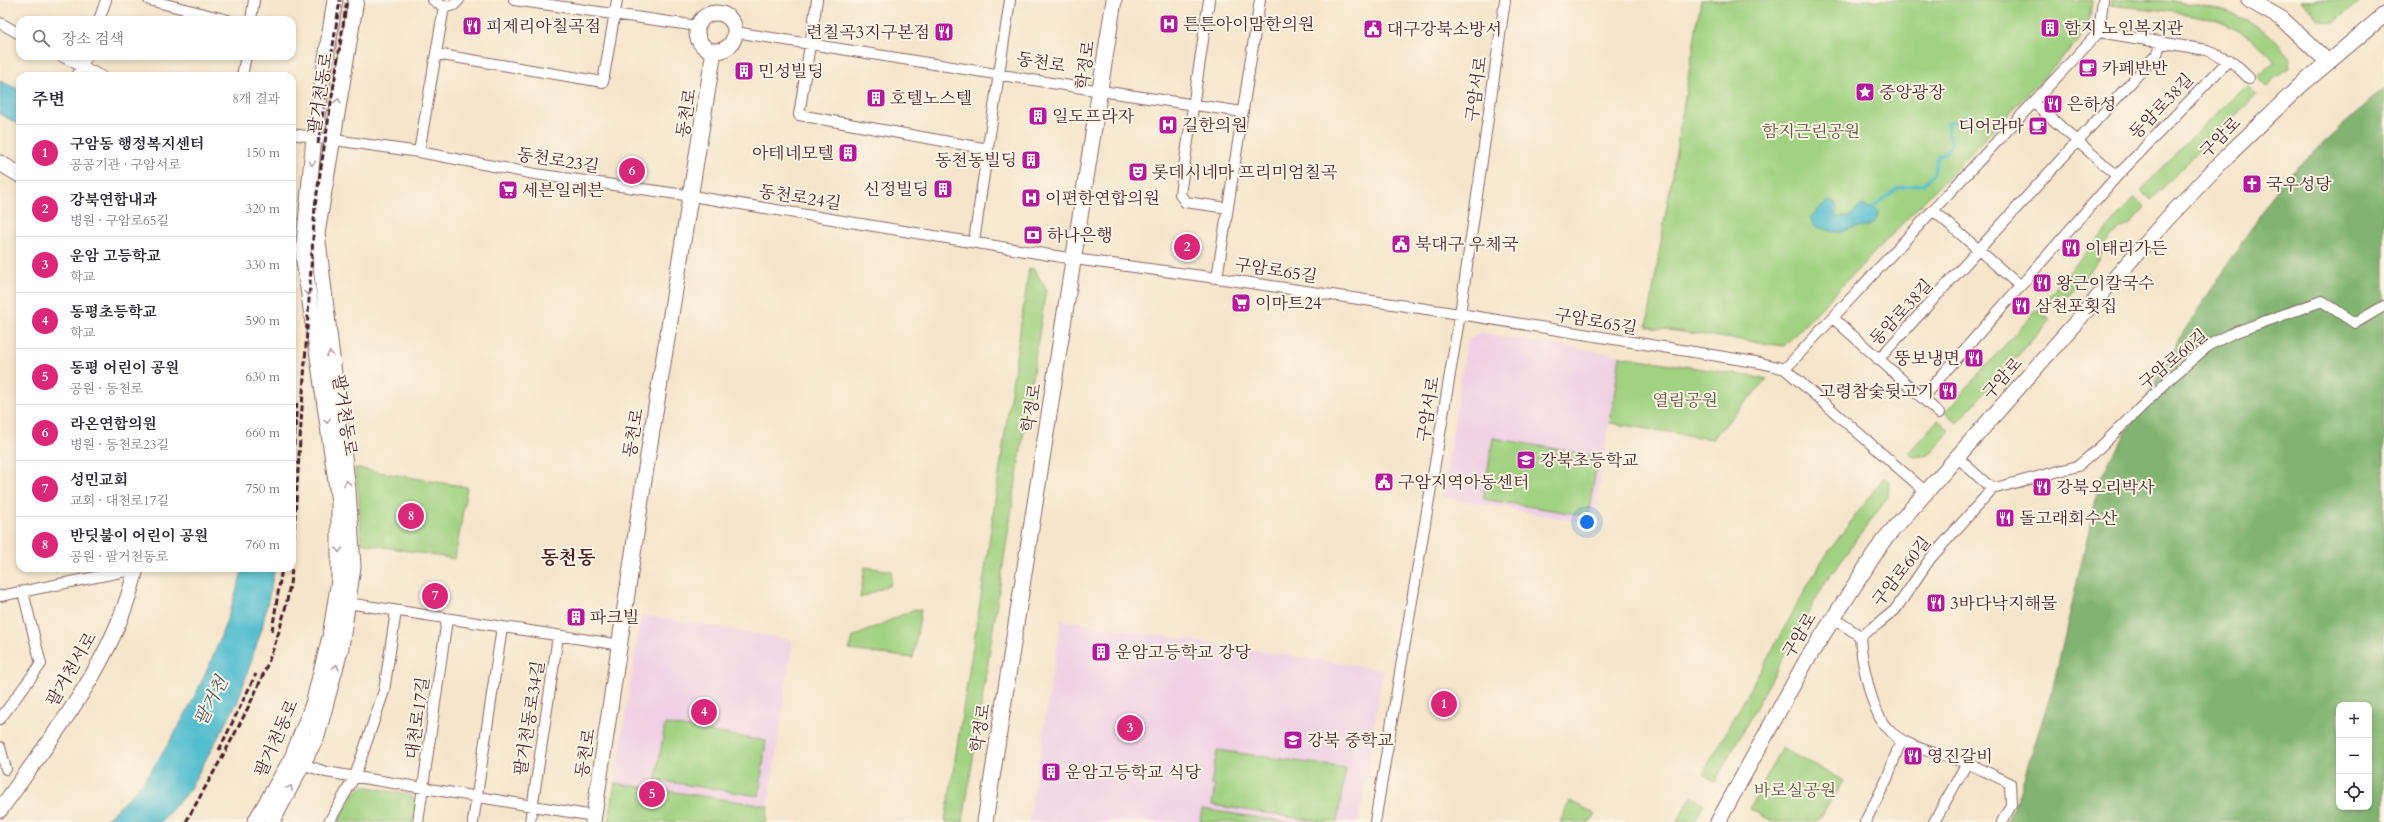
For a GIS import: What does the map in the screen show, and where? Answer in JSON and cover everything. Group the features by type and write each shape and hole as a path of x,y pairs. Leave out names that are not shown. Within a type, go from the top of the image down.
{"main road":[{"name":"팔거천동로","path":"255,822 292,758 314,704 330,637 339,580 339,502 303,254 314,137 335,0"},
{"name":"팔거천동로","path":"272,822 317,736 341,647 352,567 348,490 316,233 356,0"},
{"name":"학정로","path":"985,822 1114,0"},
{"path":"2249,0 2282,19 2328,62"},
{"path":"721,7 731,20 735,32 734,38 726,48 714,50 703,46 699,41 698,26 708,15 721,7"},
{"name":"구암로","path":"1718,822 1806,661 1832,617 1883,541 2167,219 2226,157 2328,62 2384,15"},
{"name":"동천로","path":"594,819 644,480 692,196 714,50"},
{"path":"0,162 16,170"},
{"name":"팔거천서로","path":"0,810 88,685 127,607 135,572"}],"street":[{"path":"100,16 106,0"},
{"path":"149,0 212,16"},
{"path":"252,16 254,0"},
{"path":"433,0 444,7 454,5 459,0"},
{"path":"514,0 698,26"},
{"path":"436,54 603,82 617,0"},
{"path":"817,0 799,115 988,149"},
{"name":"동천로","path":"1000,75 1010,0"},
{"path":"1209,0 1192,104 1181,198 1185,202 1228,208"},
{"name":"구암로65길","path":"1217,278 1260,0"},
{"name":"구암서로","path":"1376,822 1460,314 1505,0"},
{"path":"1785,369 2034,103 2098,32 2104,0"},
{"path":"420,152 444,7"},
{"path":"0,23 16,32"},
{"name":"동천로","path":"735,32 1100,91 1243,112"},
{"name":"동암로38길","path":"2098,32 2207,50 2229,60 2249,78"},
{"name":"동암로38길","path":"1878,360 2157,54 2161,42"},
{"path":"66,60 79,72 85,60"},
{"path":"243,72 245,60"},
{"name":"동암로38길","path":"1922,398 2117,176 2229,60"},
{"path":"974,241 1000,75"},
{"path":"2034,103 2117,176"},
{"name":"동천로23길","path":"296,135 420,152 584,182 692,196"},
{"name":"동천로24길","path":"692,196 974,241 1074,259"},
{"path":"1933,210 2020,286"},
{"name":"구암로65길","path":"1074,259 1217,278 1460,314 1761,363 1785,369 1926,492"},
{"name":"구암로60길","path":"1860,636 1895,610 1930,559 1992,489 2078,466 2098,449 2172,376 2209,345 2233,334 2322,301 2355,323 2384,306"},
{"name":"동암로38길","path":"1833,318 1878,360 1939,413"},
{"path":"1956,458 1992,489"},
{"path":"0,596 121,572"},
{"path":"0,720 41,664 23,592"},
{"path":"347,603 620,645"},
{"path":"329,822 355,776 384,691 396,611"},
{"path":"1832,617 1860,636 1861,655 1878,710 1885,727 1901,740 1967,764 2010,783 2011,805 2002,822"},
{"name":"대천로17길","path":"418,822 447,619"},
{"path":"473,822 502,627"},
{"name":"팔거천동로34길","path":"530,822 558,636"},
{"path":"1866,822 1888,779 1901,740"},
{"path":"0,748 3,771 21,780"},
{"path":"302,764 326,772 532,805 594,819"},
{"path":"1934,822 1967,764"}],"shaded area":[{"name":"강북초등학교","path":"1480,333 1620,355 1593,524 1442,497 1467,341"},
{"path":"641,615 793,640 768,806 615,783"},
{"path":"1061,620 1383,670 1359,822 1286,822 1203,809 1200,822 1029,822"}],"green space":[{"name":"함지근린공원","path":"1701,0 2092,0 2089,23 2078,42 1784,346 1647,327"},
{"path":"2112,0 2195,4 2234,15 2253,23 2273,37 2290,58 2289,68 2267,86 2258,76 2275,62 2258,45 2240,32 2221,23 2200,17 2111,5"},
{"path":"2300,0 2361,0 2334,22 2319,21 2311,9"},
{"path":"2247,85 2257,95 2206,143 2151,200 2141,190 2197,132"},
{"path":"2384,88 2384,822 2006,822 2016,803 2053,687 2101,477 2181,336 2282,181"},
{"path":"2134,198 2145,207 2130,224 2120,229 2106,244 2098,261 2057,308 2046,299"},
{"path":"1029,269 1034,269 1046,289 963,822 945,822 982,590"},
{"path":"2037,309 2050,320 1957,423 1945,412"},
{"name":"열림공원","path":"1620,355 1767,379 1712,439 1610,423"},
{"path":"1938,420 1950,431 1929,455 1914,457 1909,452"},
{"path":"1493,438 1598,456 1588,516 1483,499"},
{"path":"355,468 467,487 455,559 361,543 359,497"},
{"path":"1884,477 1889,482 1888,497 1826,581 1715,781 1703,774 1821,562"},
{"path":"865,567 892,571 890,585 860,598"},
{"path":"915,609 921,610 913,658 849,650 853,637"},
{"path":"665,724 766,741 759,796 656,780"},
{"name":"바로실공원","path":"1781,748 1844,781 1817,822 1774,822 1750,809"},
{"path":"1217,750 1346,768 1337,822 1324,822 1212,805 1215,786 1211,785"},
{"path":"615,783 768,806 766,822 609,822"},
{"path":"363,786 409,794 416,802 413,822 338,822 355,792"},
{"path":"1692,796 1704,804 1694,822 1677,822"},
{"path":"1570,801 1595,814 1591,822 1560,822"},
{"path":"1202,809 1286,822 1200,822"}],"water":[{"path":"0,81 16,88 16,123 0,114"},
{"path":"1828,201 1835,202 1838,208 1835,213 1836,218 1849,217 1862,205 1878,211 1877,217 1873,224 1869,226 1851,228 1841,232 1815,227 1810,217"},
{"name":"팔거천","path":"242,572 274,572 262,628 238,701 189,790 161,822 104,822 148,775 179,726 216,649"}],"waterway":[{"path":"1872,208 1898,188 1924,184 1934,173 1938,155 1946,153 1952,144 1948,132 1948,122 1961,121 1964,116 1972,115"}],"railway":[{"path":"318,144 340,0"},
{"path":"296,502 315,206 347,0"},
{"path":"296,415 297,401"},
{"path":"272,631 281,572"},
{"path":"186,822 236,731 266,668 278,635 287,602 291,572"},
{"path":"219,750 256,674"}],"place":[{"name":"튼튼아이맘한의원","path":"1169,24"},
{"name":"피제리아칠곡점","path":"472,26"},
{"name":"함지 노인복지관","path":"2050,28"},
{"name":"대구강북소방서","path":"1373,29"},
{"name":"련칠곡3지구본점","path":"944,32"},
{"name":"카페반반","path":"2088,68"},
{"name":"민성빌딩","path":"744,71"},
{"name":"중앙광장","path":"1865,92"},
{"name":"호텔노스텔","path":"876,98"},
{"name":"은하성","path":"2053,104"},
{"name":"일도프라자","path":"1038,116"},
{"name":"길한의원","path":"1168,125"},
{"name":"디어라마","path":"2038,126"},
{"name":"아테네모텔","path":"848,153"},
{"name":"동천동빌딩","path":"1031,160"},
{"name":"라온연합의원","path":"632,171"},
{"name":"롯데시네마 프리미엄칠곡","path":"1138,172"},
{"name":"국우성당","path":"2252,184"},
{"name":"신정빌딩","path":"943,189"},
{"name":"세븐일레븐","path":"508,190"},
{"name":"이편한연합의원","path":"1031,198"},
{"name":"하나은행","path":"1033,235"},
{"name":"북대구 우체국","path":"1401,244"},
{"name":"강북연합내과","path":"1187,247"},
{"name":"이태리가든","path":"2071,248"},
{"name":"왕근이칼국수","path":"2042,283"},
{"name":"이마트24","path":"1241,303"},
{"name":"삼천포횟집","path":"2021,306"},
{"name":"뚱보냉면","path":"1974,358"},
{"name":"고령참숯뒷고기","path":"1948,391"},
{"name":"강북초등학교","path":"1526,460"},
{"name":"구암지역아동센터","path":"1384,482"},
{"name":"강북오리박사","path":"2042,487"},
{"name":"반딧불이 어린이 공원","path":"411,516"},
{"name":"돌고래회수산","path":"2005,518"},
{"name":"성민교회","path":"435,596"},
{"name":"3바다낙지해물","path":"1936,603"},
{"name":"파크빌","path":"576,617"},
{"name":"운암고등학교 강당","path":"1101,652"},
{"name":"구암동 행정복지센터","path":"1444,704"},
{"name":"동평초등학교","path":"704,712"},
{"name":"운암 고등학교","path":"1130,728"},
{"name":"강북 중학교","path":"1293,740"},
{"name":"영진갈비","path":"1913,756"},
{"name":"운암고등학교 식당","path":"1051,772"},
{"name":"동평 어린이 공원","path":"652,794"}],"district":[{"name":"동천동","path":"568,557"}]}
